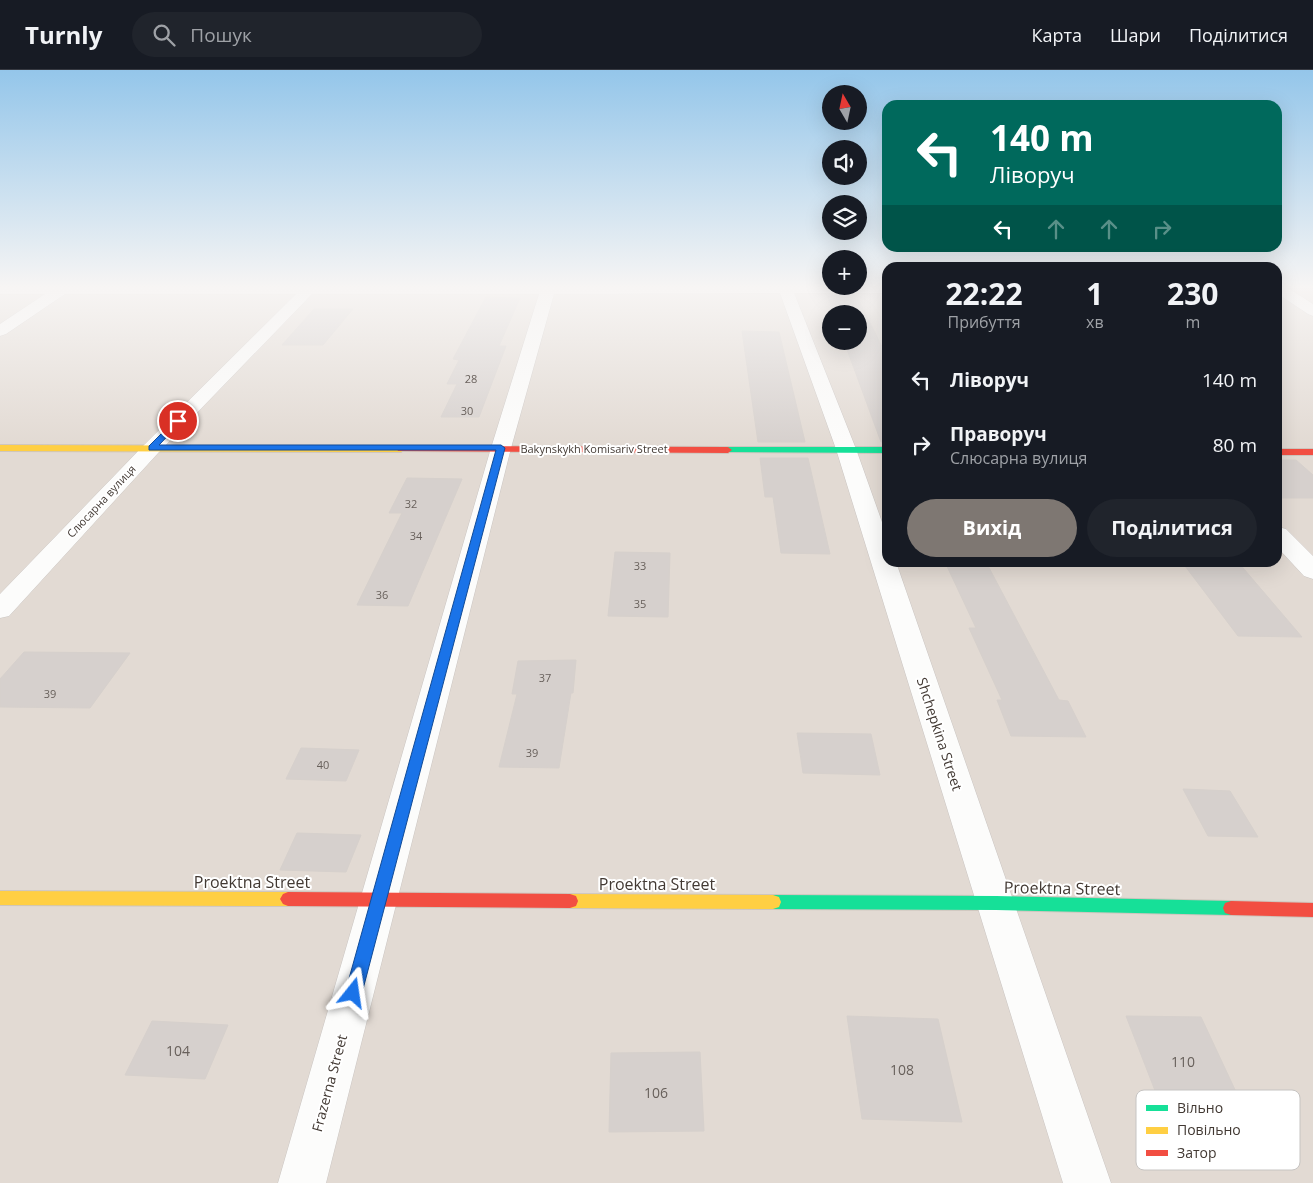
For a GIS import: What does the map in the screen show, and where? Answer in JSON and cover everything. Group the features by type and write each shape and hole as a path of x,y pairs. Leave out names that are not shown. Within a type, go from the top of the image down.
{"street":[{"name":"Слюсарна вулиця","path":"0,610 152,448 259,340"},
{"name":"Frazerna Street","path":"302,1183 501,448 533,340"},
{"name":"Shchepkina Street","path":"804,340 846,449 882,558"},
{"name":"Bakynskykh Komisariv Street","path":"0,448 882,450"},
{"path":"1282,452 1313,452"},
{"path":"1282,538 1313,571"},
{"name":"Shchepkina Street","path":"885,567 1086,1183"},
{"name":"Proektna Street","path":"0,898 379,898 996,903 1313,910"}],"shaded area":[{"path":"0,340 822,340 822,350 867,350 867,340 882,340 882,567 1282,567 1282,340 1313,340 1313,1183 0,1183"}],"building":[{"path":"286,340 327,340 323,345 282,345"},
{"path":"463,340 502,340 499,346 506,346 479,417 441,417 457,384 447,384 459,360 453,359"},
{"path":"743,340 781,340 805,442 758,442"},
{"path":"867,340 878,340 882,347 881,442 847,350 867,350"},
{"path":"760,458 808,458 830,554 781,553 773,497 765,497"},
{"path":"1282,460 1296,460 1313,475 1313,498 1282,498"},
{"path":"407,478 462,479 408,606 357,605 402,513 389,513"},
{"path":"615,552 670,553 668,617 608,616"},
{"path":"947,567 989,567 1059,700 1068,701 1086,737 1011,736 997,700 1002,700 969,628 976,628"},
{"path":"1186,567 1242,567 1302,637 1238,636"},
{"path":"24,652 130,653 90,708 0,707 0,679"},
{"path":"576,660 573,693 571,693 559,768 499,767 517,694 512,694 518,661"},
{"path":"797,733 871,734 880,775 803,773"},
{"path":"301,748 359,750 346,781 286,779"},
{"path":"1183,789 1230,791 1258,837 1208,836"},
{"path":"297,833 361,835 346,872 280,870"},
{"path":"847,1016 938,1019 962,1122 862,1119"},
{"path":"1126,1016 1201,1017 1235,1090 1155,1090"},
{"path":"152,1021 228,1025 205,1079 125,1075"},
{"path":"700,1052 704,1131 609,1132 611,1053"}],"traffic: fast":[{"path":"728,450 882,450"},
{"path":"773,902 996,903 1231,908"}],"traffic: slow":[{"path":"0,448 401,449"},
{"path":"0,898 288,899"},
{"path":"570,901 773,902"}],"traffic: jam":[{"path":"401,449 728,450"},
{"path":"1282,452 1313,452"},
{"path":"288,899 570,901"},
{"path":"1231,908 1313,910"}],"route":[{"path":"178,421 152,448 501,448 353,993"}]}
